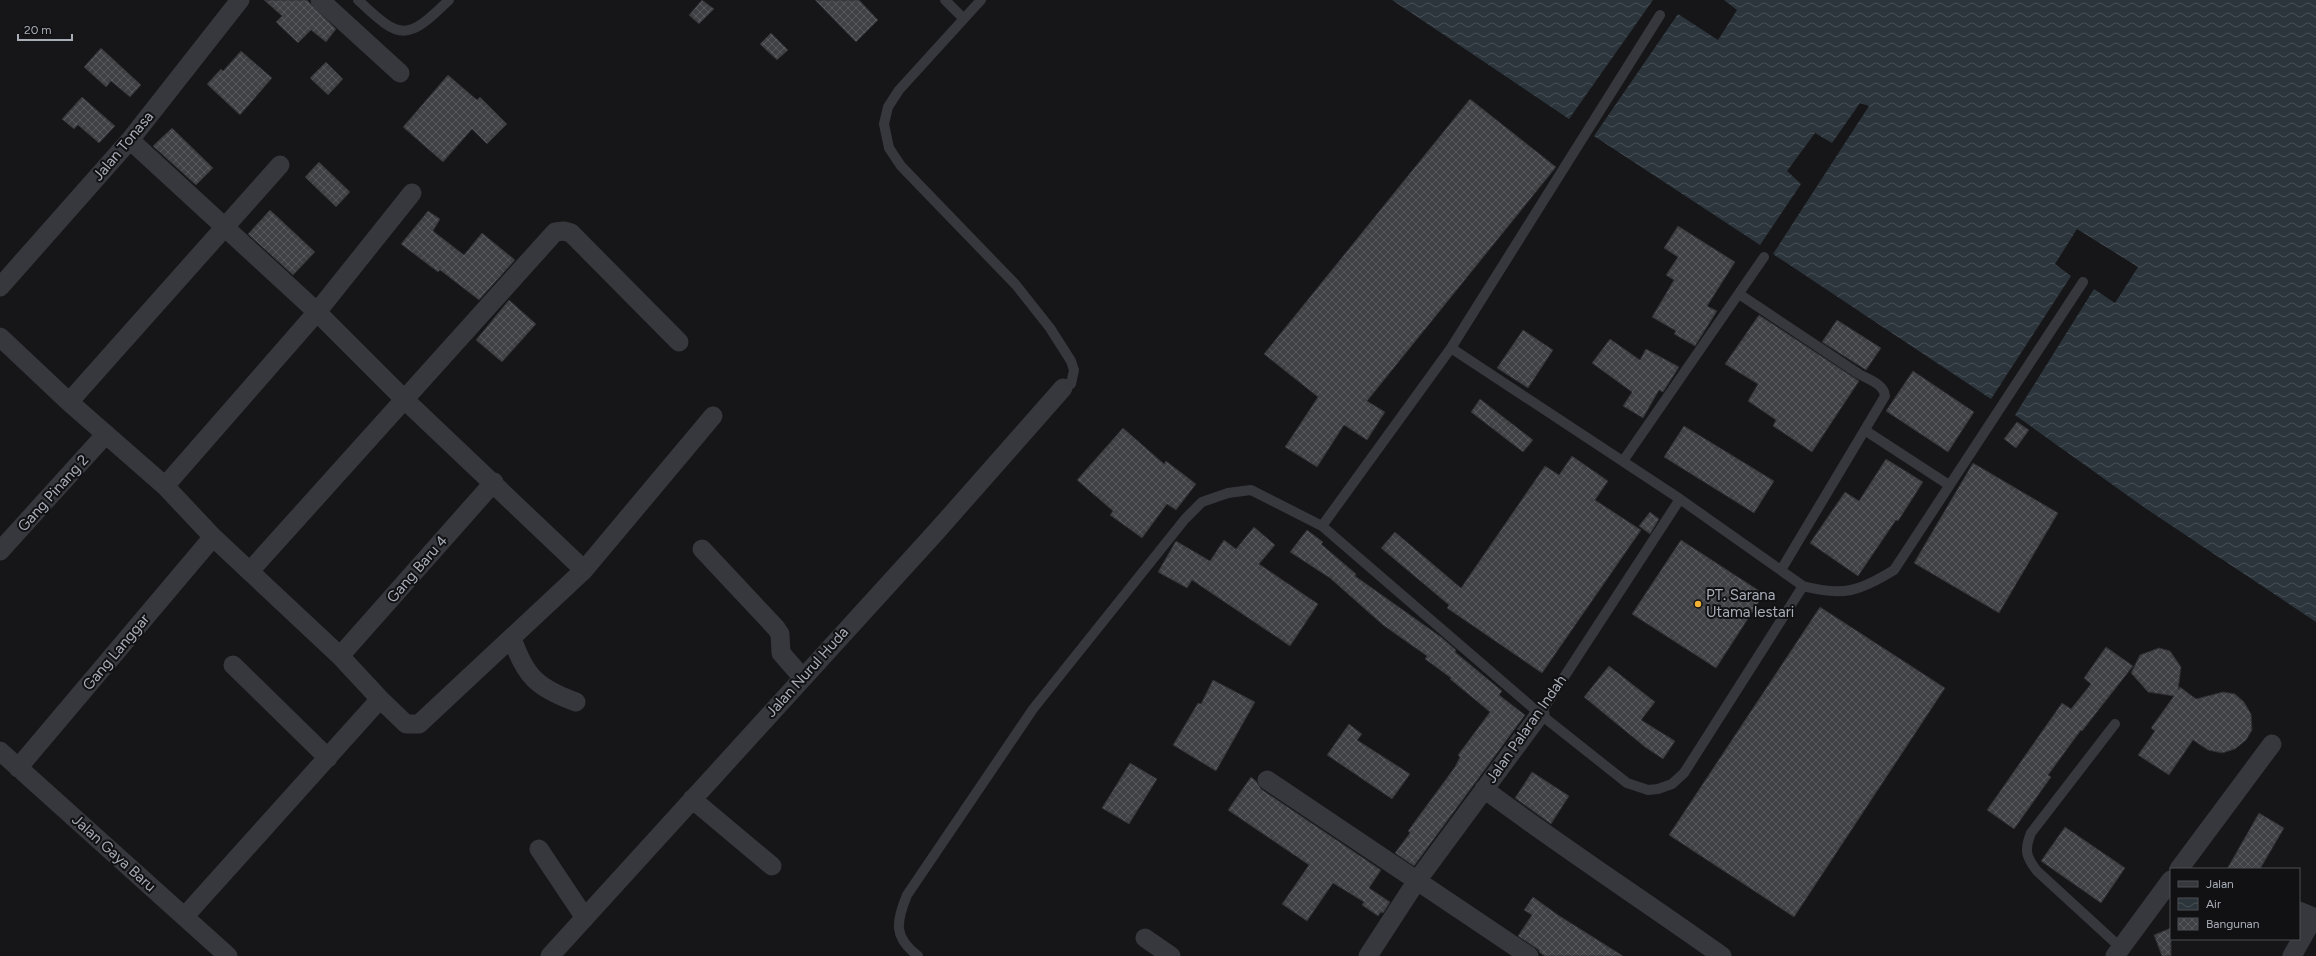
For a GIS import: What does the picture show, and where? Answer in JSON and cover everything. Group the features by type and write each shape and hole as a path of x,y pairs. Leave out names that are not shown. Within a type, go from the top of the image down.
{"street":[{"name":"Jalan Tonasa","path":"0,287 130,140 240,0"},
{"path":"320,0 400,73"},
{"path":"130,140 317,312 405,400 494,482 584,570"},
{"path":"69,402 280,165"},
{"path":"165,486 317,312 412,193"},
{"path":"250,571 555,232 564,231 571,233 679,342"},
{"path":"0,338 69,402 165,486 213,537 340,656 380,699 406,724 419,724 584,570 713,416"},
{"name":"Jalan Nurul Huda","path":"550,956 802,677 936,532 1063,388"},
{"name":"Gang Pinang 2","path":"0,551 106,434"},
{"name":"Gang Baru 4","path":"340,656 494,482"},
{"name":"Gang Langgar","path":"18,768 213,537"},
{"path":"702,549 776,628 780,634 781,654 802,677"},
{"path":"512,638 523,667 547,690 576,702"},
{"path":"233,665 328,758"},
{"path":"185,916 380,699"},
{"name":"Jalan Palaran Indah","path":"1368,956 1416,882 1540,714"},
{"path":"2180,868 2272,744"},
{"name":"Jalan Gaya Baru","path":"0,751 228,956"},
{"path":"1267,780 1416,882 1529,956"},
{"path":"1484,789 1549,837 1598,868 1722,956"},
{"path":"692,799 772,866"},
{"path":"539,849 584,918"},
{"path":"2118,952 2170,881"},
{"path":"2300,938 2310,916"},
{"path":"1145,938 1171,956"},
{"path":"2292,956 2299,940"}],"lane":[{"path":"358,0 390,28 400,32 410,31 430,18 450,0"},
{"path":"945,0 963,18"},
{"path":"981,0 899,90 888,107 884,124 889,148 901,166 1016,285 1050,328 1071,361 1074,370 1071,384 1063,388"},
{"path":"1322,526 1451,348 1660,15"},
{"path":"1623,461 1764,257"},
{"path":"1451,348 1680,499 1803,586 1827,592 1852,591 1874,582 1894,570 2083,282"},
{"path":"1739,294 1885,391 1885,396 1866,431 1781,570"},
{"path":"1866,431 1950,485"},
{"path":"918,956 907,948 900,937 898,924 900,911 907,895 1033,709 1185,519 1202,502 1228,493 1251,490 1322,526 1540,714 1627,782 1648,790 1672,784 1684,773 1803,586"},
{"name":"Jalan Palaran Indah","path":"1540,714 1680,499"},
{"path":"2115,724 2031,833 2026,846 2026,857 2037,871 2118,952"}],"water":[{"path":"1392,0 1653,0 1569,119"},
{"path":"1724,0 2316,0 2316,622 2145,508 2015,415 2094,289 2115,303 2138,267 2077,229 2055,264 2071,276 1991,399 1773,254 1869,106 1860,103 1832,143 1815,133 1787,171 1801,184 1760,245 1594,136 1678,14 1718,40 1737,10"}],"building":[{"path":"264,0 307,0 336,29 326,42 311,30 298,43 276,22 282,16"},
{"path":"702,0 714,9 699,24 689,15"},
{"path":"815,0 859,0 878,20 856,42"},
{"path":"771,33 788,50 777,60 760,44"},
{"path":"101,48 141,85 130,97 111,81 106,87 84,67"},
{"path":"241,51 272,78 240,115 207,84 221,69 223,71"},
{"path":"326,62 343,79 328,95 310,78"},
{"path":"448,75 477,100 480,97 507,124 487,144 472,129 443,162 403,127"},
{"path":"82,97 115,126 99,143 78,125 74,129 62,119"},
{"path":"1470,99 1556,167 1367,401 1385,412 1367,440 1344,425 1317,467 1285,447 1318,397 1264,354"},
{"path":"172,128 213,168 196,185 153,146"},
{"path":"319,162 350,192 336,207 305,177"},
{"path":"270,210 315,252 293,275 248,234"},
{"path":"428,211 440,219 433,231 464,255 482,233 515,260 479,300 440,270 438,272 401,244"},
{"path":"1678,226 1735,262 1707,306 1717,311 1695,346 1674,334 1676,331 1652,317 1674,280 1666,275 1678,257 1664,248"},
{"path":"509,300 536,324 502,362 476,340"},
{"path":"1759,315 1859,381 1812,452 1773,426 1776,420 1748,401 1758,384 1725,364"},
{"path":"1837,320 1881,348 1866,370 1822,342"},
{"path":"1523,330 1553,350 1528,388 1497,368"},
{"path":"1610,339 1640,360 1646,349 1679,367 1663,392 1659,390 1643,418 1623,406 1632,392 1592,363"},
{"path":"1913,371 1974,412 1948,452 1886,411"},
{"path":"1480,399 1533,440 1523,452 1471,412"},
{"path":"2017,422 2029,430 2016,448 2004,439"},
{"path":"1684,426 1774,481 1754,513 1664,457"},
{"path":"1123,428 1164,464 1166,461 1196,484 1176,510 1167,504 1142,538 1110,515 1113,511 1077,480"},
{"path":"1572,456 1608,481 1595,500 1641,530 1542,673 1447,608 1449,605 1381,548 1395,532 1461,588 1545,466 1559,475"},
{"path":"1886,459 1923,482 1898,521 1896,520 1858,576 1810,543 1845,492 1859,501"},
{"path":"1973,463 2058,513 1999,613 1914,563"},
{"path":"1650,512 1659,519 1650,534 1639,526"},
{"path":"1254,527 1275,545 1259,564 1318,604 1290,646 1192,580 1187,588 1158,572 1176,541 1210,561 1224,540 1236,549"},
{"path":"1307,530 1323,542 1321,544 1356,574 1355,576 1441,637 1456,650 1455,652 1502,691 1499,695 1525,715 1414,866 1395,853 1410,833 1408,831 1455,767 1460,757 1458,755 1490,712 1450,679 1451,678 1425,659 1427,656 1383,625 1330,578 1290,552"},
{"name":"PT. Sarana Utama lestari","path":"1681,540 1764,594 1716,668 1632,614"},
{"path":"1820,607 1945,688 1794,917 1669,835"},
{"path":"2106,647 2133,666 2082,731 2081,730 2048,775 2051,777 2014,829 1987,810 2062,703 2071,709 2091,684 2084,678"},
{"path":"2159,648 2170,651 2181,667 2178,690 2180,687 2196,699 2223,692 2235,694 2244,702 2251,714 2252,730 2246,740 2235,749 2222,753 2208,750 2193,740 2169,775 2138,755 2155,731 2151,728 2174,696 2148,692 2131,673 2140,655"},
{"path":"1609,666 1655,702 1641,720 1675,741 1663,759 1645,747 1584,697"},
{"path":"1213,680 1255,702 1216,771 1173,745 1198,703 1201,704"},
{"path":"1349,724 1362,734 1357,740 1410,774 1392,799 1327,755"},
{"path":"1130,763 1157,779 1129,824 1102,808"},
{"path":"1532,772 1569,796 1551,824 1515,798"},
{"path":"1251,777 1256,781 1261,789 1381,870 1369,888 1390,902 1383,913 1381,912 1378,916 1362,905 1364,902 1333,883 1307,921 1282,904 1309,865 1228,810"},
{"path":"2259,813 2284,828 2261,868 2228,868"},
{"path":"2065,827 2125,868 2101,903 2041,861"},
{"path":"1533,897 1558,915 1623,956 1545,956 1539,952 1539,950 1518,936 1532,915 1524,910"},
{"path":"2170,928 2171,956 2162,956 2154,935"}],"place":[{"name":"PT. Sarana Utama lestari","path":"1698,604"}]}
